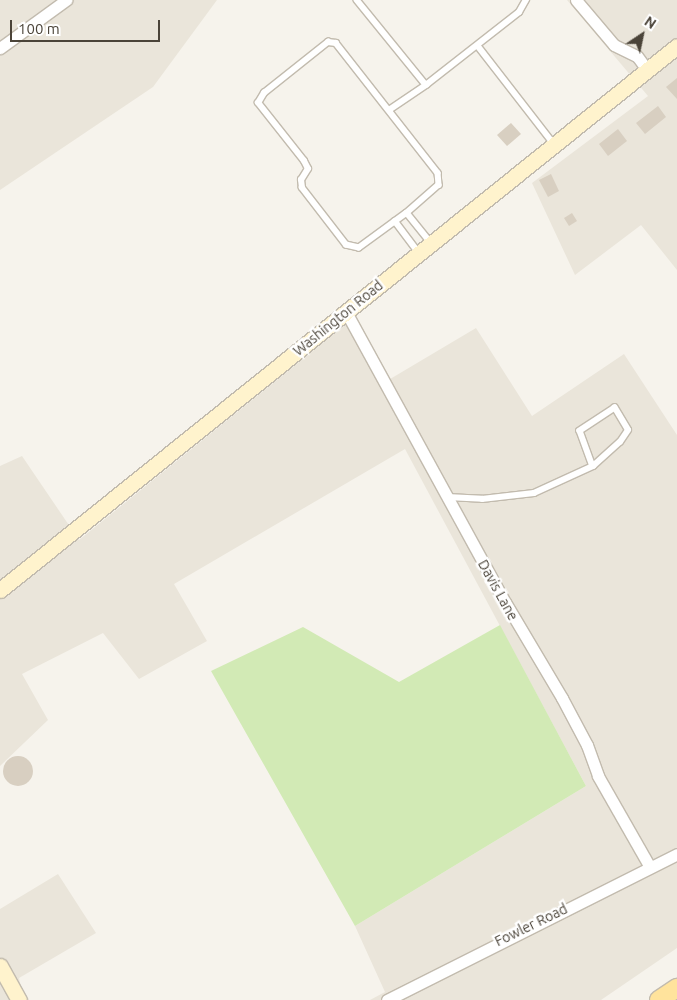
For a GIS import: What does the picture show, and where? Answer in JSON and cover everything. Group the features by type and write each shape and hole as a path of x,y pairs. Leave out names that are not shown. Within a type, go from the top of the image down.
{"main road":[{"name":"Washington Road","path":"0,590 677,46"},
{"path":"0,966 19,1000"},
{"path":"659,1000 677,988"}],"street":[{"path":"0,48 66,0"},
{"path":"576,0 614,45 637,56 647,70"},
{"name":"Davis Lane","path":"346,312 447,497 562,698 587,745 598,776 650,867"},
{"name":"Fowler Road","path":"387,1000 677,854"}],"lane":[{"path":"357,0 426,85"},
{"path":"388,110 426,85 478,46 520,12 526,0"},
{"path":"328,42 336,43 438,173 439,185 407,213 358,248 346,245 302,188 301,180 308,169 304,161 258,103 264,93 328,42"},
{"path":"478,46 554,144"},
{"path":"407,213 432,243"},
{"path":"395,221 420,253"},
{"path":"447,497 482,499 534,493 593,466 620,442 628,430 615,408 580,431 593,466"}],"shaded area":[{"path":"0,0 217,0 153,87 0,190"},
{"path":"567,0 677,0 677,270 641,225 575,275 532,183 648,96"},
{"path":"346,324 380,385 476,328 532,416 624,354 677,435 677,948 601,1000 370,1000 385,992 355,926 586,786 405,449 174,584 207,641 139,679 103,633 22,674 48,720 0,766 0,466 22,456 79,540"},
{"path":"58,874 96,933 19,978 23,1000 0,1000 0,909"}],"green space":[{"path":"500,625 586,786 355,926 211,671 303,627 399,682"}],"building":[{"path":"677,78 677,99 666,87"},
{"path":"658,106 666,117 645,134 636,123"},
{"path":"511,123 521,134 507,146 497,135"},
{"path":"618,129 627,141 608,156 599,144"},
{"path":"551,174 559,191 548,197 539,180"},
{"path":"572,213 577,221 569,226 564,218"},
{"path":"18,756 29,760 33,771 29,782 18,786 7,782 3,771 7,760"}]}
